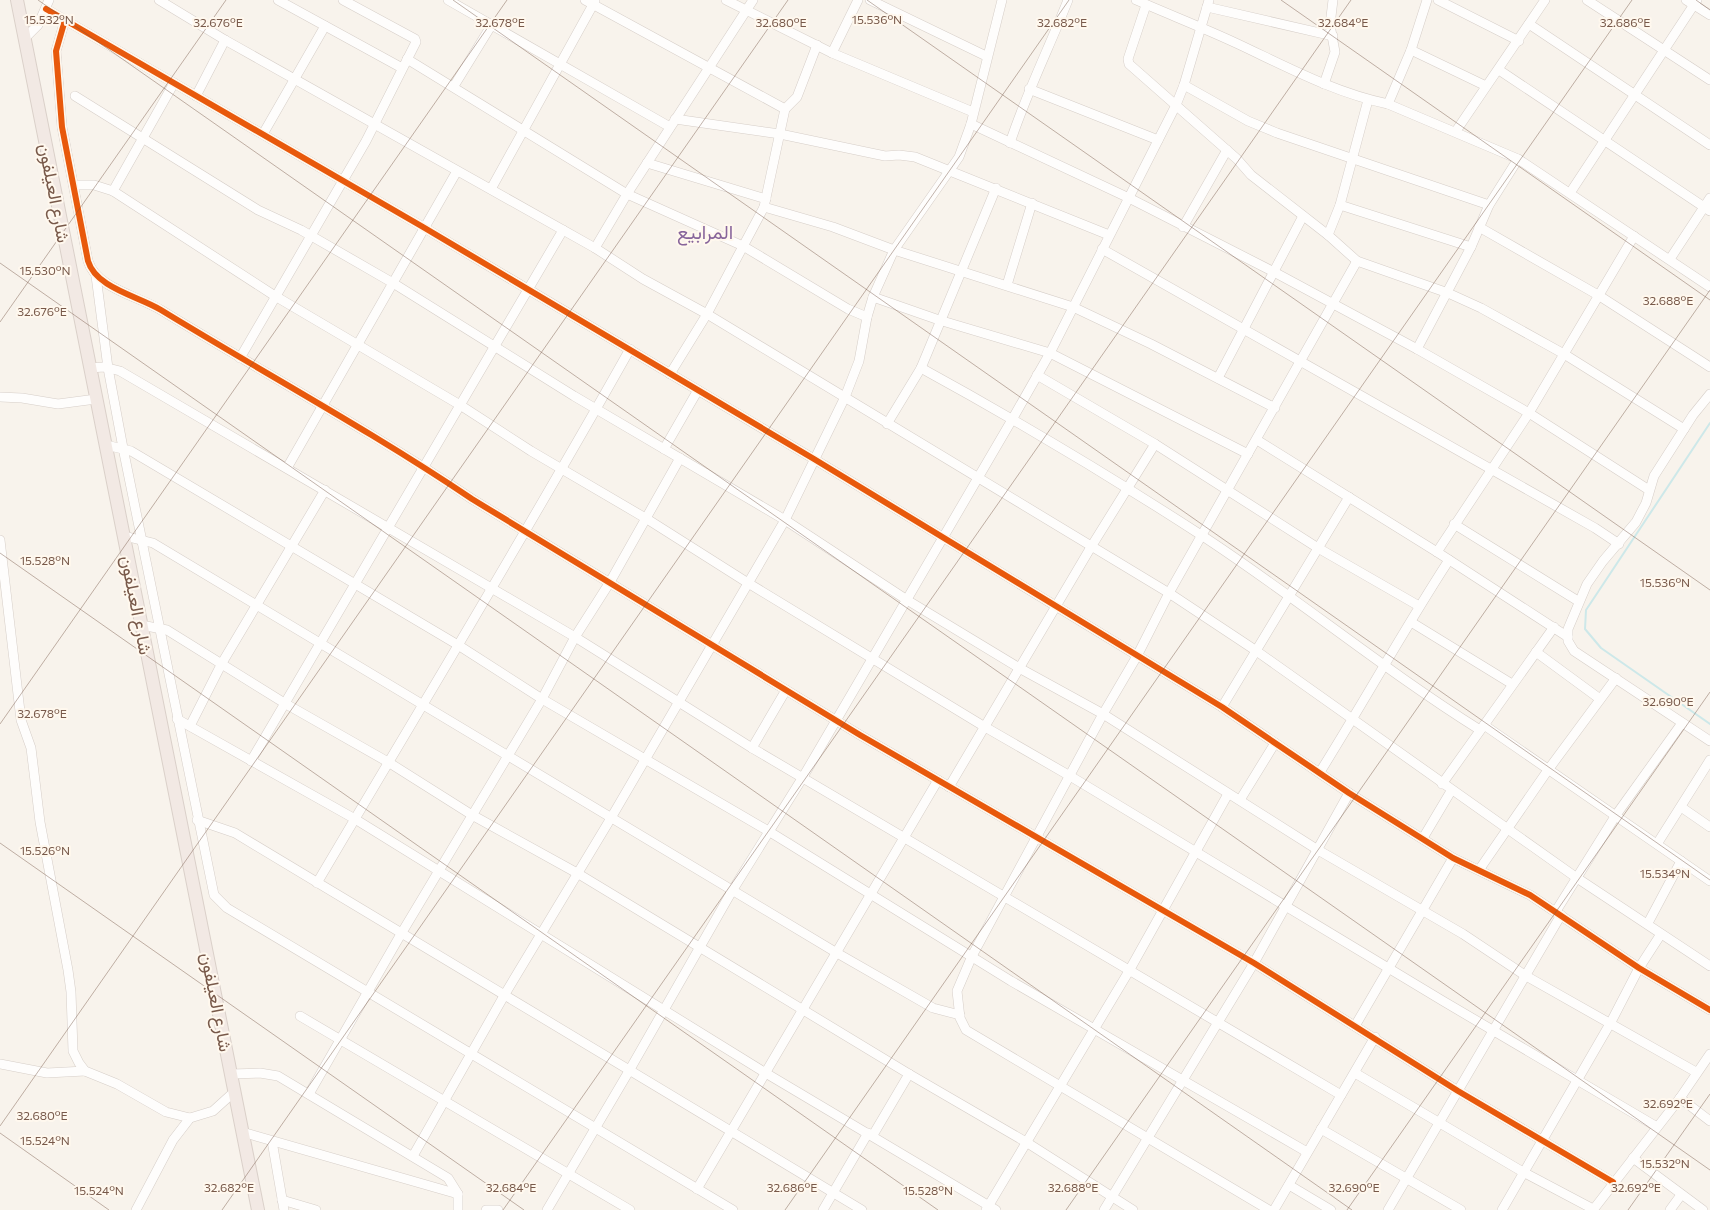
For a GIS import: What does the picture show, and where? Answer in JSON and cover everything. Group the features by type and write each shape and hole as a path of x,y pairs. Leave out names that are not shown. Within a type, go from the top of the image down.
{"highway":[{"name":"شارع العيلفون","path":"16,0 258,1210"}],"street":[{"path":"24,39 38,25 49,0"},
{"path":"160,0 225,40 595,248 643,279 707,314 1169,593 1255,650 1577,878 1648,923 1660,934 1710,966"},
{"path":"240,358 341,181 366,141 416,42 415,39 342,0"},
{"path":"448,0 559,64 672,123 780,134 885,156 915,157 1109,235"},
{"path":"726,0 832,53 974,112"},
{"path":"595,248 672,123 753,0"},
{"path":"832,53 858,0"},
{"path":"870,0 986,56"},
{"path":"413,1156 505,994 611,818 785,520 845,397 859,361 867,317 873,297 894,250 959,157 971,124 986,56 1002,0"},
{"path":"1010,143 1029,89 1045,59 1068,0"},
{"path":"1136,0 1202,27 1324,84 1368,100 1388,104 1518,160 1710,287"},
{"path":"1324,84 1335,52 1330,25 1333,0"},
{"path":"1388,104 1411,50 1427,0"},
{"path":"1438,0 1519,41"},
{"path":"1456,132 1545,0"},
{"path":"1587,0 1710,80"},
{"path":"281,1 325,26 454,86 627,194 742,246 848,309 867,317"},
{"path":"491,189 591,2 785,109"},
{"path":"1570,193 1635,96 1692,2 1710,15"},
{"path":"547,1210 732,891 770,832 908,600 942,537 1050,353 1176,105 1184,85 1208,4 1333,36"},
{"path":"1146,5 1128,59 1129,64 1227,150 1251,176 1328,235 1357,261 1448,293 1481,308 1564,354 1684,429"},
{"path":"46,9 341,181 424,227 814,459 1222,707 1350,793 1454,858 1512,885 1558,913 1638,968 1710,1010"},
{"path":"65,20 57,43 56,59 62,127 88,261 96,276 108,368 211,890 220,903 733,1210"},
{"path":"1529,24 1710,145"},
{"path":"263,134 325,26"},
{"path":"454,86 492,26"},
{"path":"196,96 225,40"},
{"path":"670,374 707,314 765,203 785,109 797,98 818,46"},
{"path":"1411,50 1486,86"},
{"path":"1499,70 1604,142 1707,209"},
{"path":"114,191 174,83"},
{"path":"1184,85 1248,121 1489,205"},
{"path":"1029,89 1158,140"},
{"path":"75,96 258,210 310,235 596,409 785,520 908,600 1021,668 1103,714 1318,850 1422,910 1526,976 1611,1022 1696,1072"},
{"path":"1328,235 1340,205 1368,100"},
{"path":"971,124 1128,198 1274,272 1417,349 1529,413 1649,490"},
{"path":"1183,227 1227,150"},
{"path":"1417,349 1471,247 1489,205 1518,160"},
{"path":"647,163 868,239 894,250 1073,307 1275,408"},
{"path":"287,468 324,407 457,171"},
{"path":"74,185 88,184 114,191 275,296 460,405 985,727 1657,1127"},
{"path":"887,424 921,368 939,320 996,188"},
{"path":"1670,260 1707,209 1710,198"},
{"path":"1007,285 1032,203"},
{"path":"1340,205 1471,247"},
{"path":"1218,378 1303,216"},
{"path":"1479,227 1598,295 1710,367"},
{"path":"251,761 322,644 388,526 563,230"},
{"path":"1437,552 1529,413 1634,236"},
{"path":"1102,249 1302,360 1595,528 1619,544"},
{"path":"1269,1210 966,1030 960,1015 957,991 972,956 1006,898 1169,593 1357,261"},
{"path":"96,276 104,282 151,304 423,466 472,499 526,530 786,690 949,787 1254,963 1375,1037 1458,1091 1613,1182"},
{"path":"873,297 939,320 1050,353 1248,454"},
{"path":"318,883 421,705 492,589 630,349"},
{"path":"90,368 108,368 120,371 388,526 575,637 752,748 1341,1095"},
{"path":"921,368 1013,418 1201,535 1288,595 1437,703 1482,728 1548,770 1710,881"},
{"path":"1037,376 1155,444 1229,489 1318,548 1419,606"},
{"path":"664,449 698,390"},
{"path":"1568,637 1578,601 1595,572 1636,522 1654,476 1698,408 1710,394"},
{"path":"0,397 22,398 58,404 96,399"},
{"path":"1257,440 1349,496 1554,627 1568,637 1574,651 1710,741"},
{"path":"949,787 1091,547 1155,444"},
{"path":"106,445 123,448 458,645 542,699 770,832 1093,1029 1307,1152"},
{"path":"309,1094 401,934 542,699 575,637 647,519 680,458"},
{"path":"190,726 222,663 325,490"},
{"path":"1222,707 1349,496"},
{"path":"1454,524 1578,601"},
{"path":"124,536 153,543 837,953 933,1008 960,1015"},
{"path":"0,540 22,720 31,748 40,822 72,992 73,1051 85,1071"},
{"path":"1320,772 1353,720 1419,606 1449,560"},
{"path":"1411,622 1512,684"},
{"path":"141,625 158,627 222,663 286,704 388,762 472,815 577,873 909,1074 1026,1142 1134,1210"},
{"path":"1442,784 1554,627"},
{"path":"1536,652 1600,698"},
{"path":"1479,870 1548,770 1616,678"},
{"path":"752,748 786,690"},
{"path":"177,719 355,819 439,873 665,1009 764,1072 871,1134 990,1209 1026,1142 1129,971 1228,794"},
{"path":"1388,1210 1526,976 1577,878 1616,815 1682,723"},
{"path":"1240,800 1275,743"},
{"path":"1657,844 1710,760"},
{"path":"697,1189 732,1132 764,1072 804,1009 938,780"},
{"path":"1423,838 1452,790"},
{"path":"1104,1210 1254,963 1350,793"},
{"path":"1681,807 1710,827"},
{"path":"197,820 235,833 862,1210"},
{"path":"1355,1026 1454,858"},
{"path":"1648,923 1681,861"},
{"path":"1502,1210 1611,1022 1638,968 1660,934"},
{"path":"300,1016 341,1038 630,1210"},
{"path":"1274,1210 1375,1037"},
{"path":"1355,1073 1523,1172 1593,1210 1680,1098 1710,1054"},
{"path":"0,1064 47,1073 85,1071 117,1084 166,1112 190,1118"},
{"path":"231,1074 272,1074 413,1156 448,1178 458,1194 458,1210"},
{"path":"823,1210 909,1074"},
{"path":"136,1210 173,1140 190,1118 213,1110 234,1092"},
{"path":"1680,1098 1710,1121"},
{"path":"1321,1128 1461,1210"},
{"path":"242,1132 458,1194"},
{"path":"272,1141 284,1210"},
{"path":"1633,1158 1703,1210"},
{"path":"1289,1185 1331,1210"},
{"path":"1670,1210 1681,1195"},
{"path":"282,1200 316,1210"},
{"path":"486,1210 498,1210"}],"waterway":[{"path":"1710,423 1586,610 1585,629 1601,648 1710,724"}],"cycle path":[{"path":"46,9 423,227 814,459 1222,707 1349,793 1453,858 1530,895 1639,968 1710,1010"},
{"path":"65,20 56,51 62,127 88,261 92,270 109,285 161,310 356,426 472,499 860,735 1254,963 1458,1091 1613,1182"}],"district":[{"name":"المرابيع","path":"705,231"}]}
